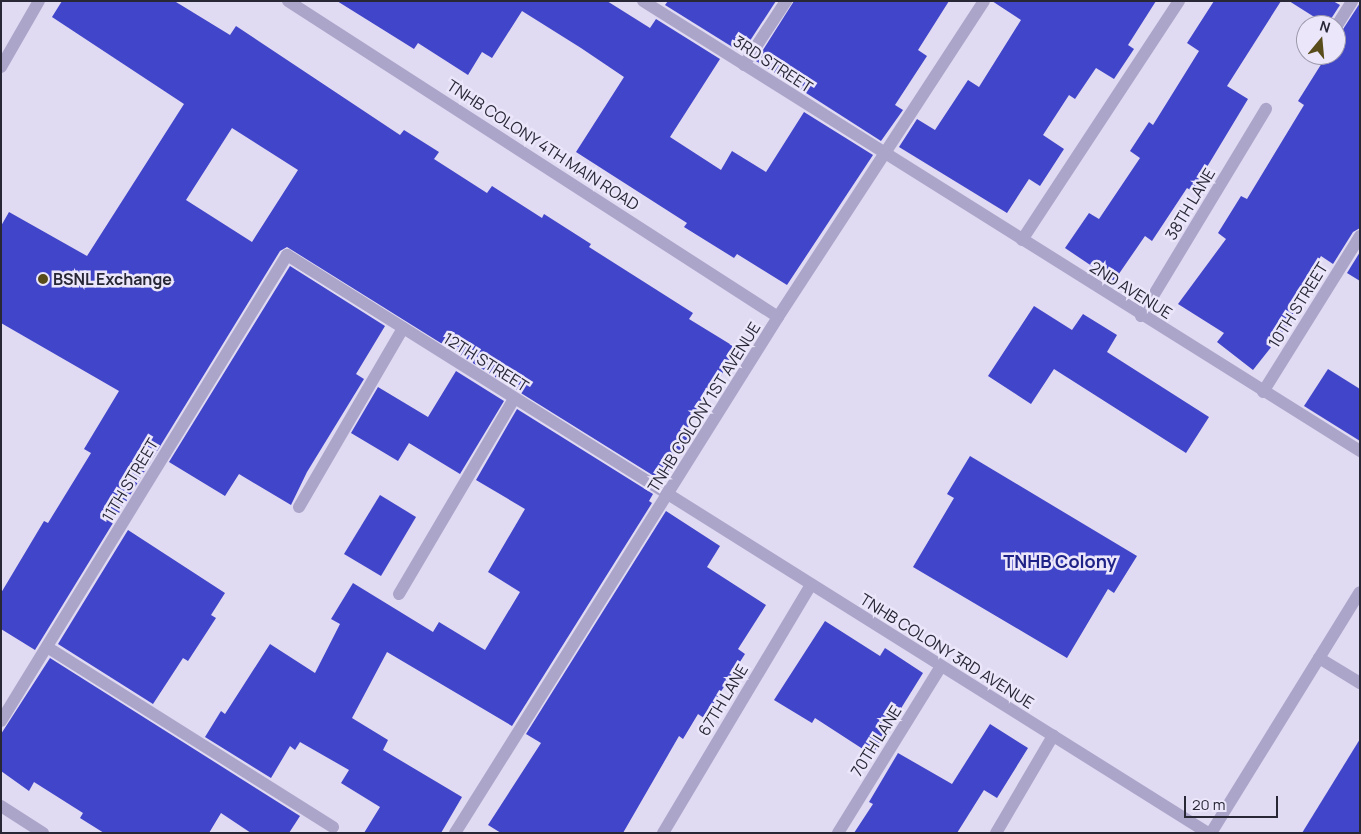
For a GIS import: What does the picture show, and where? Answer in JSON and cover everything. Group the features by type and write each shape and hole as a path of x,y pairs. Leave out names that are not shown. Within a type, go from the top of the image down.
{"street":[{"path":"1,67 39,1"},
{"name":"TNHB COLONY 4TH MAIN ROAD","path":"288,1 778,317"},
{"name":"3RD STREET","path":"643,1 885,155"},
{"path":"744,65 786,1"},
{"name":"TNHB COLONY 1ST AVENUE","path":"455,833 669,496 778,317 984,1"},
{"path":"1022,240 1179,1"},
{"path":"1343,15 1352,1"},
{"name":"38TH LANE","path":"1141,316 1266,109"},
{"name":"2ND AVENUE","path":"885,155 1360,451"},
{"name":"10TH STREET","path":"1263,392 1360,236"},
{"name":"12TH STREET","path":"287,255 669,496"},
{"name":"11TH STREET","path":"1,721 287,255"},
{"path":"299,507 403,328"},
{"path":"399,594 514,399"},
{"name":"TNHB COLONY 3RD AVENUE","path":"669,496 1209,833"},
{"name":"67TH LANE","path":"663,833 811,584"},
{"path":"1209,833 1360,592"},
{"path":"47,647 333,827"},
{"path":"1319,658 1360,683"},
{"name":"70TH LANE","path":"838,833 941,666"},
{"path":"996,833 1053,736"},
{"path":"1,806 43,833"}],"building":[{"path":"62,1 176,2 230,35 236,26 400,135 404,130 439,152 434,159 487,193 492,186 542,218 544,214 591,244 589,247 693,313 689,319 738,349 687,429 692,433 662,481 287,247 280,251 35,650 1,629 1,593 44,521 48,523 91,453 84,449 119,391 1,323 1,226 9,212 87,256 184,104 52,17","holes":["232,128 298,170 252,242 186,200"]},
{"path":"337,1 607,1 650,28 656,19 720,59 670,137 721,170 732,151 766,172 804,112 873,155 787,285 737,254 734,258 684,227 687,223 576,152 624,77 581,48 522,11 492,58 482,52 468,75 418,43 414,49"},
{"path":"668,1 776,1 742,53 665,5"},
{"path":"794,1 949,1 918,50 927,56 895,105 903,110 881,141 756,61"},
{"path":"992,1 1156,1 1128,45 1134,49 1114,79 1096,68 1075,99 1069,95 1043,135 1064,149 1040,186 1029,179 1007,213 899,147 917,119 935,130 968,80 979,87 1021,20"},
{"path":"1214,1 1281,1 1227,86 1248,99 1192,191 1187,188 1152,241 1145,236 1114,281 1065,248 1089,213 1099,219 1140,158 1130,151 1149,122 1153,125 1199,51 1187,43"},
{"path":"1289,1 1333,1 1340,5 1334,15 1311,15"},
{"path":"1360,3 1360,228 1353,232 1333,264 1321,256 1290,307 1298,313 1253,370 1217,342 1224,333 1178,304 1226,239 1218,233 1241,196 1247,199 1304,105 1298,101 1321,65 1346,65 1346,25"},
{"path":"1360,252 1360,281 1347,273"},
{"path":"290,266 385,326 356,374 364,379 307,472 291,505 239,474 225,496 169,462"},
{"path":"1034,306 1072,330 1083,314 1117,335 1107,352 1209,417 1186,453 1054,369 1031,404 988,376"},
{"path":"1328,369 1360,389 1360,441 1304,406"},
{"path":"456,371 504,401 460,474 409,443 398,461 351,433 378,387 428,417"},
{"path":"517,409 653,494 649,501 652,503 512,726 387,652 352,718 388,740 383,750 462,797 441,833 364,833 380,807 341,783 349,770 300,742 295,750 290,746 271,778 205,737 221,711 225,714 270,644 315,673 340,624 331,619 353,583 433,632 439,622 485,650 520,592 488,572 525,509 476,480"},
{"path":"970,456 1137,556 1114,593 1108,589 1067,658 913,567 954,498 947,494"},
{"path":"380,495 416,517 381,576 344,554"},
{"path":"666,511 720,546 707,567 766,605 738,649 745,654 704,718 698,714 683,739 679,736 623,833 501,833 488,825 541,743 526,734"},
{"path":"128,530 225,593 211,615 216,618 188,661 183,658 153,704 58,644"},
{"path":"825,621 880,656 885,648 923,673 872,755 815,718 812,723 774,700"},
{"path":"50,658 300,816 289,833 251,833 221,813 209,833 104,833 80,818 83,813 34,782 29,791 1,771 1,734"},
{"path":"990,724 1028,748 997,798 984,790 957,833 854,833 873,804 869,802 898,753 952,784"},
{"path":"1360,739 1360,833 1302,833"}],"place":[{"name":"BSNL Exchange","path":"43,279"}],"district":[{"name":"TNHB Colony","path":"1060,561"}]}
